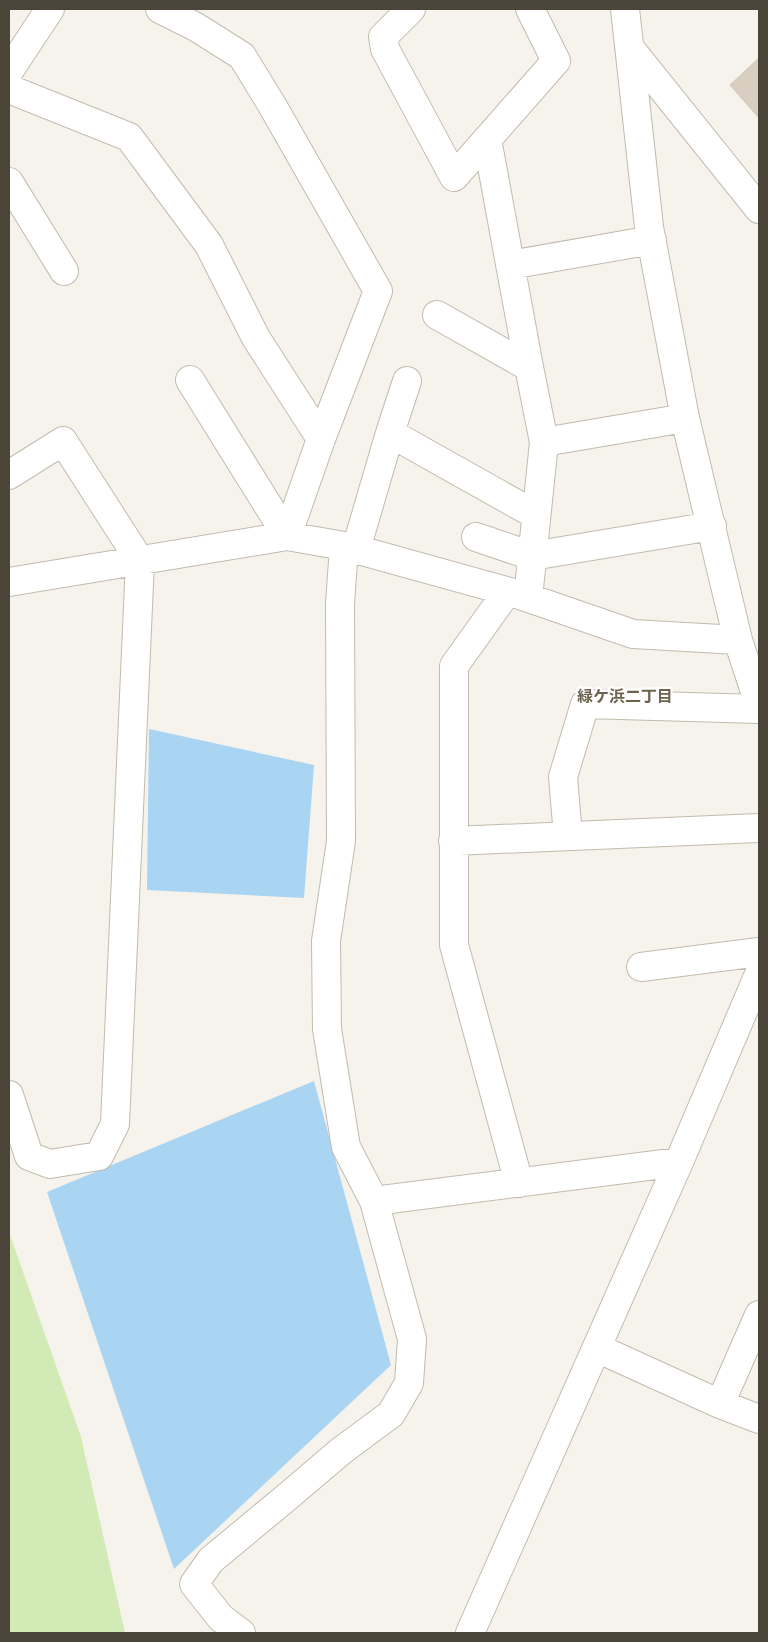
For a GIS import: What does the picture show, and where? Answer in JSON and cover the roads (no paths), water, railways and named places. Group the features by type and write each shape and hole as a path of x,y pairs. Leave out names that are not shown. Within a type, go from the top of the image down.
{"street":[{"path":"9,71 50,9"},
{"path":"160,9 202,18 242,56 378,291 321,439 287,536"},
{"path":"411,9 383,37 385,49 454,177 556,61 530,9"},
{"path":"625,9 652,240 685,418 738,640 759,704"},
{"path":"629,47 759,209"},
{"path":"9,89 129,136 209,245 256,338 321,439"},
{"path":"487,139 544,442 532,556 518,595 454,666 454,945 519,1183"},
{"path":"9,182 64,271"},
{"path":"510,264 652,240"},
{"path":"437,315 529,367"},
{"path":"190,380 287,536"},
{"path":"226,1628 194,1584 211,1560 341,1451 391,1414 409,1383 412,1339 374,1201 346,1147 327,1029 326,941 340,841 340,604 350,548 407,381"},
{"path":"544,442 685,418"},
{"path":"390,433 536,515"},
{"path":"9,475 63,441 140,561 115,1124 99,1156 50,1164 29,1156 9,1095"},
{"path":"476,537 532,556 712,526"},
{"path":"9,582 287,536 350,548 518,595 633,634 738,640"},
{"path":"568,836 563,777 585,704 759,709"},
{"path":"454,841 759,828"},
{"path":"641,967 759,952"},
{"path":"470,1633 679,1162 759,974"},
{"path":"374,1201 679,1162"},
{"path":"720,1404 759,1315"},
{"path":"597,1348 720,1404 759,1419"}],"water":[{"path":"149,729 314,765 304,898 147,890"},
{"path":"314,1081 391,1365 174,1569 47,1192"}],"district":[{"name":"緑ケ浜二丁目","path":"625,696"}]}
